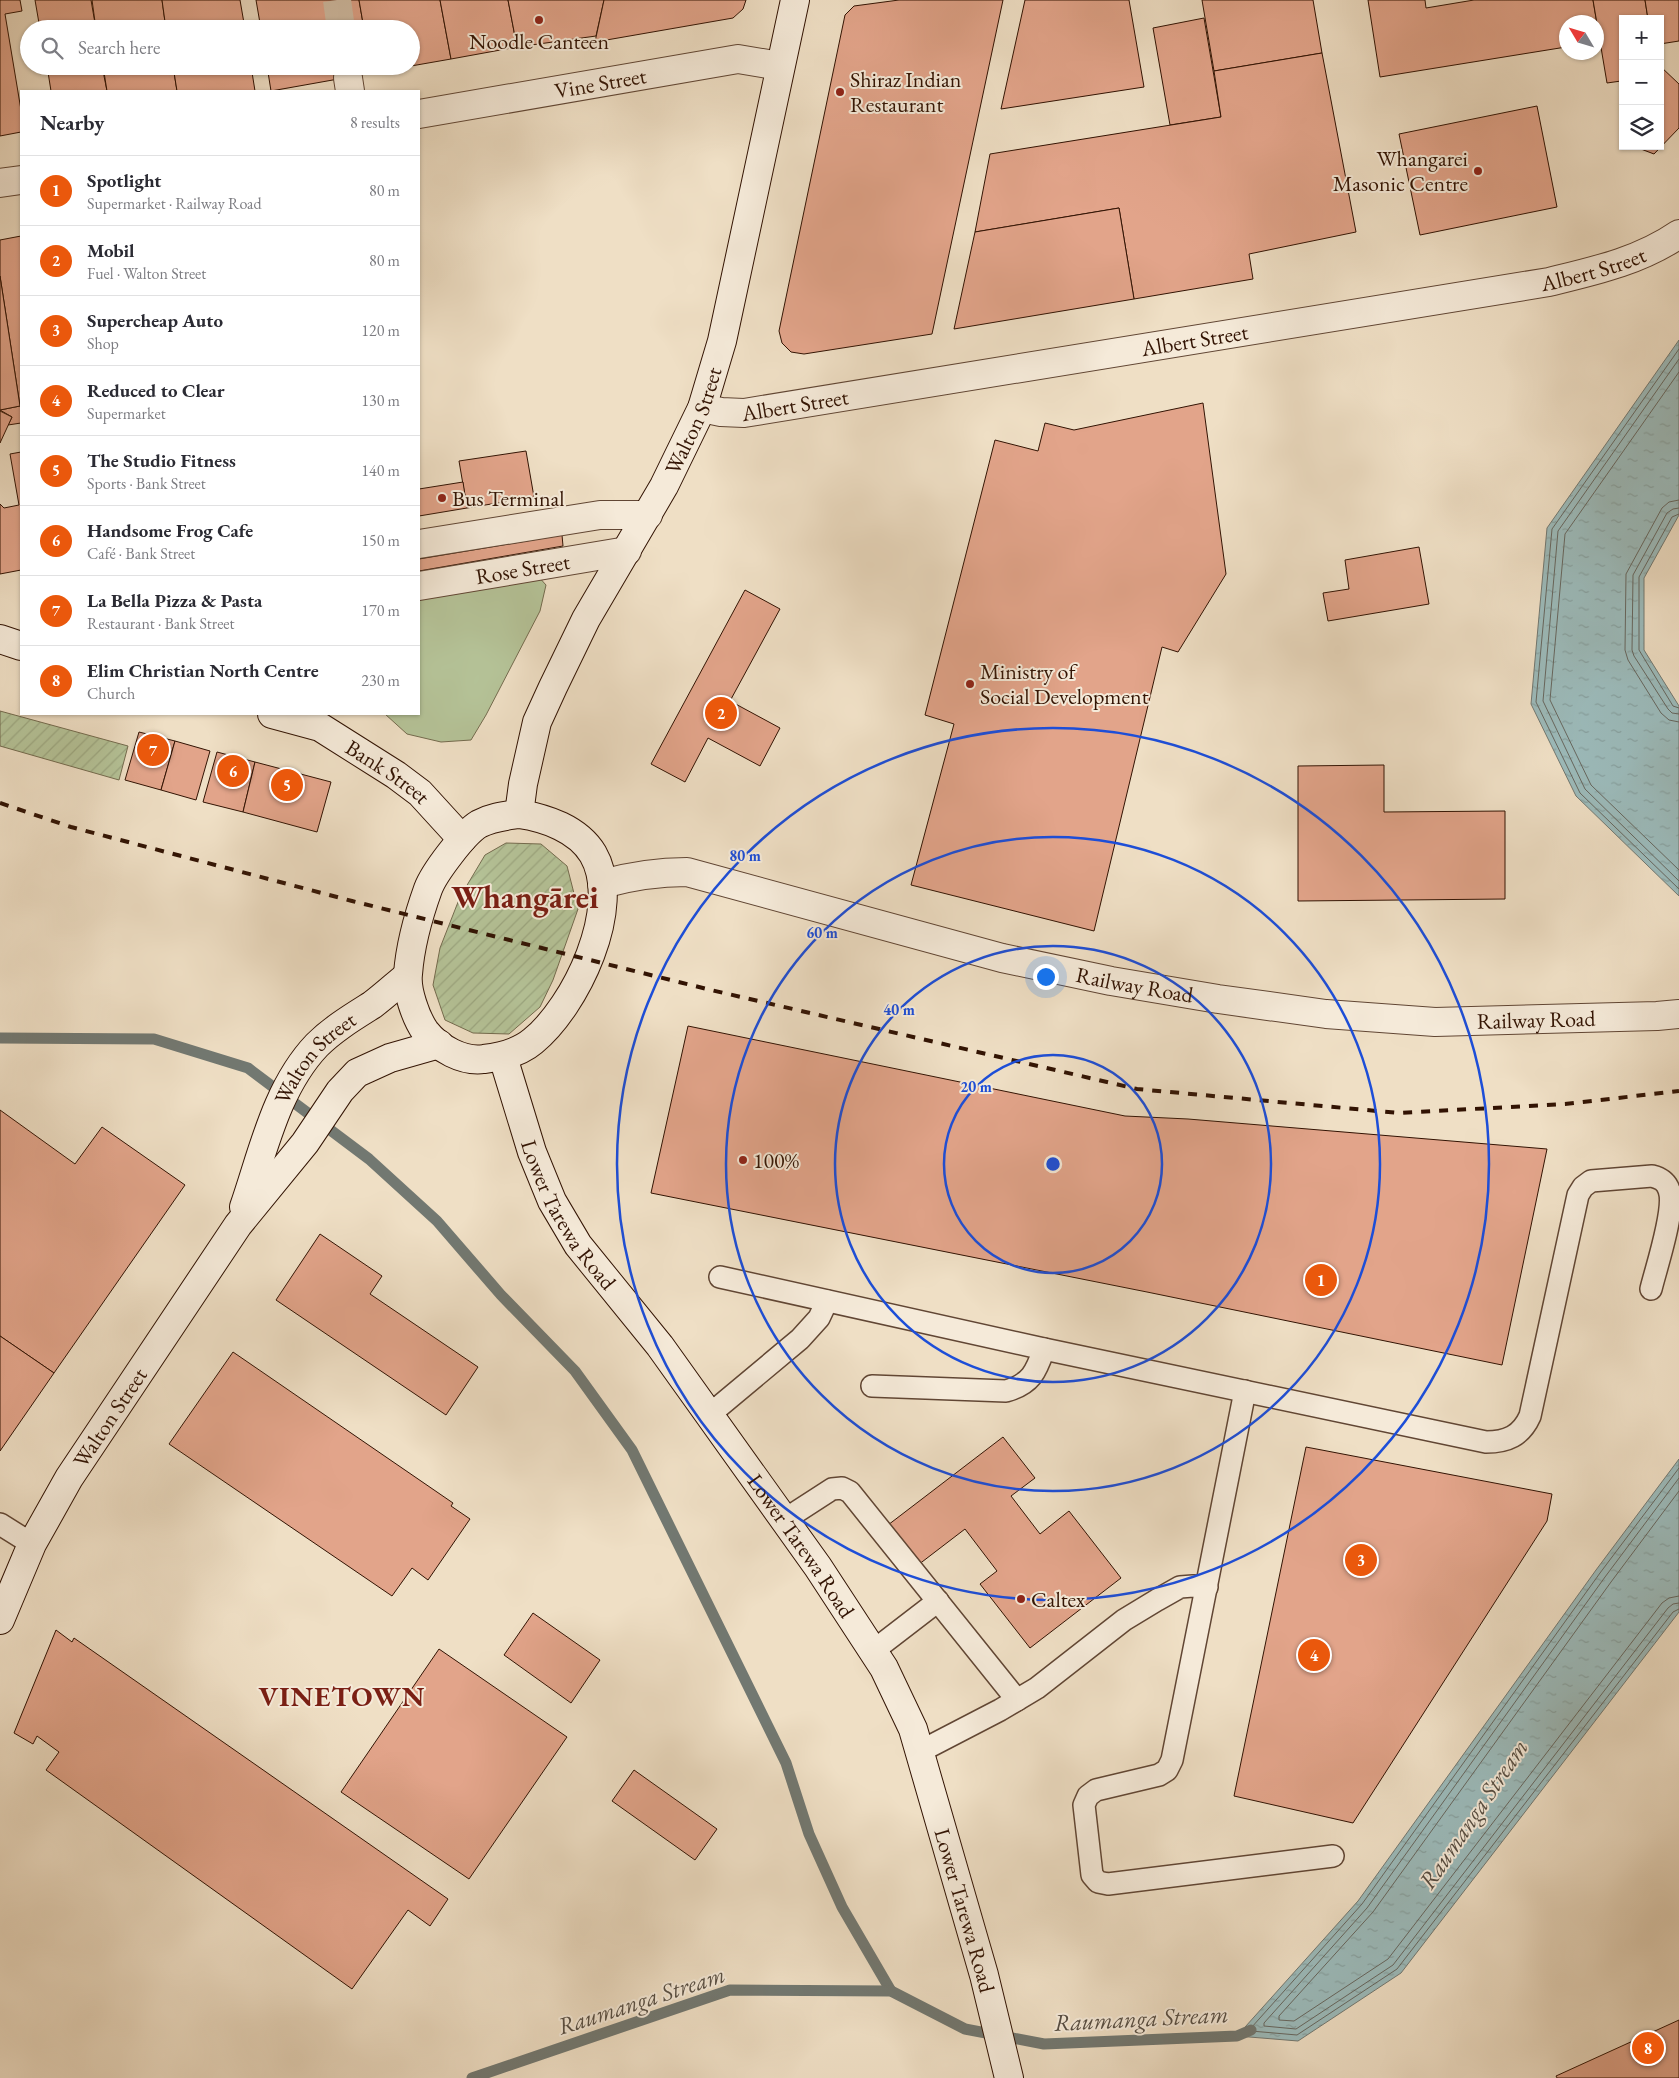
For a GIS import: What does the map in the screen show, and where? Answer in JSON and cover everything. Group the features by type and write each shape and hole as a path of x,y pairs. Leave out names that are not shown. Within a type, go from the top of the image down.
{"main road":[{"name":"Walton Street","path":"519,814 537,722 586,619 648,515 702,408 722,341 795,0"},
{"name":"Vine Street","path":"420,114 738,59 780,66"},
{"path":"0,184 20,180"},
{"name":"Albert Street","path":"702,408 721,412 744,413 1548,282 1602,269 1642,255 1679,234"},
{"name":"Rose Street","path":"420,544 600,515 648,515"},
{"name":"Rose Street","path":"420,586 627,551"},
{"path":"0,639 20,646"},
{"name":"Bank Street","path":"275,715 320,728 396,775 420,793 462,839"},
{"path":"519,814 540,817 556,824 586,845 594,855 602,884 602,909 598,933 580,980 569,1000 554,1022 532,1043 503,1057 475,1060 457,1056 439,1044 426,1031 414,1010 408,976 414,942 429,888 462,839 478,825 498,816 519,814"},
{"name":"Railway Road","path":"602,884 649,873 686,872 1002,958 1111,981 1218,999 1326,1014 1435,1022 1679,1014"},
{"name":"Walton Street","path":"0,1620 32,1544 68,1478 238,1225 267,1172 279,1105 296,1071 317,1045 343,1023 373,1004 408,976"},
{"name":"Walton Street","path":"267,1172 305,1143 340,1091 357,1073 390,1058 439,1044"},
{"name":"Lower Tarewa Road","path":"503,1057 532,1152 552,1201 578,1245 660,1346 818,1568 884,1668 913,1729 984,1975 1009,2078"}],"lane":[{"path":"720,1277 1044,1349 1474,1440 1500,1442 1509,1439 1525,1426 1530,1416 1578,1194 1591,1181 1652,1176 1661,1179 1670,1190 1670,1213 1651,1289"},
{"path":"709,1415 800,1339 818,1318 827,1301"},
{"path":"872,1386 1006,1391 1024,1384 1033,1376 1044,1349"},
{"path":"1245,1391 1172,1760 1167,1770 1159,1775 1096,1790 1088,1796 1084,1805 1092,1875 1098,1882 1108,1884 1333,1856"},
{"path":"784,1520 832,1489 842,1488 850,1492 1017,1700"},
{"path":"0,1524 32,1544"},
{"path":"920,1752 1037,1688 1124,1620 1157,1600 1180,1588 1193,1586 1207,1587"},
{"path":"873,1651 938,1601"}],"green space":[{"path":"537,575 546,585 540,611 471,740 441,742 407,734 386,715 420,715 420,595"},
{"path":"0,711 128,746 119,780 0,746"},
{"path":"506,843 541,844 567,866 578,909 553,980 540,1007 509,1034 473,1033 445,1020 433,985 440,948 460,897 485,855"}],"water":[{"path":"1679,340 1679,515 1644,578 1644,650 1679,706 1679,896 1576,796 1531,704 1547,528"},
{"path":"1679,1459 1679,1612 1401,1973 1298,2041 1237,2036 1358,1901 1596,1570"}],"building":[{"path":"0,0 20,0 22,11 5,14 20,104 20,132 0,136"},
{"path":"35,0 91,0 94,20 38,20"},
{"path":"92,0 162,0 165,20 95,20"},
{"path":"162,0 240,0 243,20 165,20"},
{"path":"256,0 359,0 362,20 259,20"},
{"path":"359,0 440,0 451,59 420,64 420,20 362,20"},
{"path":"440,0 508,0 517,47 451,59"},
{"path":"508,0 604,0 596,36 517,47"},
{"path":"604,0 746,0 743,9 733,18 595,42"},
{"path":"899,0 1003,0 932,334 804,354 791,352 782,343 779,331 845,15 854,6"},
{"path":"1025,0 1129,0 1144,87 1001,109"},
{"path":"1202,0 1313,0 1322,53 1214,71"},
{"path":"1368,0 1425,0 1426,8 1474,0 1593,0 1596,15 1559,15 1559,48 1380,77"},
{"path":"1593,0 1645,0 1647,15 1619,15 1619,81 1607,83 1603,60 1604,15 1596,15"},
{"path":"1645,0 1679,0 1679,41 1664,43 1664,15 1647,15"},
{"path":"1204,18 1221,117 1170,125 1153,28"},
{"path":"1322,53 1356,232 1249,254 1253,279 1134,299 1119,208 975,232 990,154 1221,117 1214,71"},
{"path":"1664,70 1679,84 1679,128 1664,144"},
{"path":"48,75 104,75 107,90 51,90"},
{"path":"104,75 174,75 177,90 107,90"},
{"path":"174,75 252,75 255,90 177,90"},
{"path":"268,75 361,75 277,90 271,90"},
{"name":"Whangarei Masonic Centre","path":"1537,106 1557,207 1420,235 1399,134"},
{"path":"1644,150 1658,150 1654,154"},
{"path":"1119,208 1134,299 954,329 975,232"},
{"path":"20,236 20,406 0,276 0,240"},
{"path":"0,276 20,406 0,410"},
{"path":"1203,403 1226,574 1178,652 1162,647 1094,931 911,885 954,724 925,715 995,440 1038,451 1045,423 1074,430"},
{"path":"20,406 20,423 8,425 12,417 0,410"},
{"path":"0,411 12,417 0,443"},
{"path":"526,451 534,497 467,508 459,461"},
{"path":"20,452 20,570 0,574 0,504 4,508 19,505 10,454"},
{"name":"Bus Terminal","path":"463,482 467,508 420,516 420,489"},
{"path":"562,535 563,546 420,571 420,559"},
{"path":"1419,547 1429,604 1328,621 1323,593 1349,589 1345,560"},
{"path":"745,590 780,609 730,701 780,728 760,766 708,738 685,782 651,764"},
{"path":"139,732 175,741 161,790 125,780"},
{"path":"175,741 210,751 196,800 161,790"},
{"path":"217,752 255,762 243,812 203,802"},
{"path":"255,762 331,782 317,832 243,812"},
{"path":"1384,765 1384,812 1505,811 1505,899 1298,901 1298,766"},
{"path":"688,1026 1125,1116 1188,1119 1547,1149 1502,1365 651,1193"},
{"path":"0,1110 75,1164 102,1127 185,1185 54,1373 0,1336"},
{"path":"320,1234 382,1276 370,1294 478,1367 446,1415 276,1300"},
{"path":"0,1336 54,1373 0,1451"},
{"path":"233,1352 453,1503 451,1506 470,1519 428,1580 412,1568 392,1596 169,1444"},
{"path":"1003,1437 1035,1478 1011,1496 1040,1534 1069,1511 1121,1578 1030,1648 980,1584 997,1571 965,1529 918,1565 888,1525"},
{"path":"1306,1447 1552,1494 1547,1521 1353,1823 1234,1796"},
{"path":"533,1613 600,1660 571,1703 504,1655"},
{"path":"56,1630 72,1642 74,1638 448,1899 430,1926 408,1910 352,1989 46,1770 59,1752 37,1736 33,1744 14,1733"},
{"path":"439,1649 567,1737 469,1879 341,1792"},
{"path":"634,1770 717,1829 695,1860 612,1801"},
{"path":"1679,2020 1679,2078 1557,2078 1556,2076"}],"waterway":[{"path":"0,1038 154,1039 248,1068 369,1159 437,1221 501,1295 575,1371 632,1450 786,1763 809,1834 842,1907 891,1991"},
{"name":"Raumanga Stream","path":"472,2078 730,1990 891,1991 965,2029 1044,2044 1237,2036 1251,2030"}],"tunnel":[{"path":"337,0 340,20"}],"railway":[{"path":"0,803 71,827 352,901 711,990 1137,1089 1399,1113 1565,1104 1679,1091"}],"place":[{"name":"Noodle Canteen","path":"539,20"},
{"name":"Shiraz Indian Restaurant","path":"840,92"},
{"name":"Whangarei Masonic Centre","path":"1478,171"},
{"name":"Bus Terminal","path":"442,498"},
{"name":"Ministry of Social Development","path":"970,684"},
{"name":"Mobil","path":"721,713"},
{"name":"La Bella Pizza & Pasta","path":"153,750"},
{"name":"Handsome Frog Cafe","path":"233,771"},
{"name":"The Studio Fitness","path":"287,785"},
{"name":"100%","path":"743,1160"},
{"name":"Spotlight","path":"1321,1280"},
{"name":"Supercheap Auto","path":"1361,1560"},
{"name":"Caltex","path":"1021,1599"},
{"name":"Reduced to Clear","path":"1314,1655"},
{"name":"Elim Christian North Centre","path":"1648,2048"}],"district":[{"name":"Whangārei","path":"525,897"},
{"name":"VINETOWN","path":"342,1696"}]}
